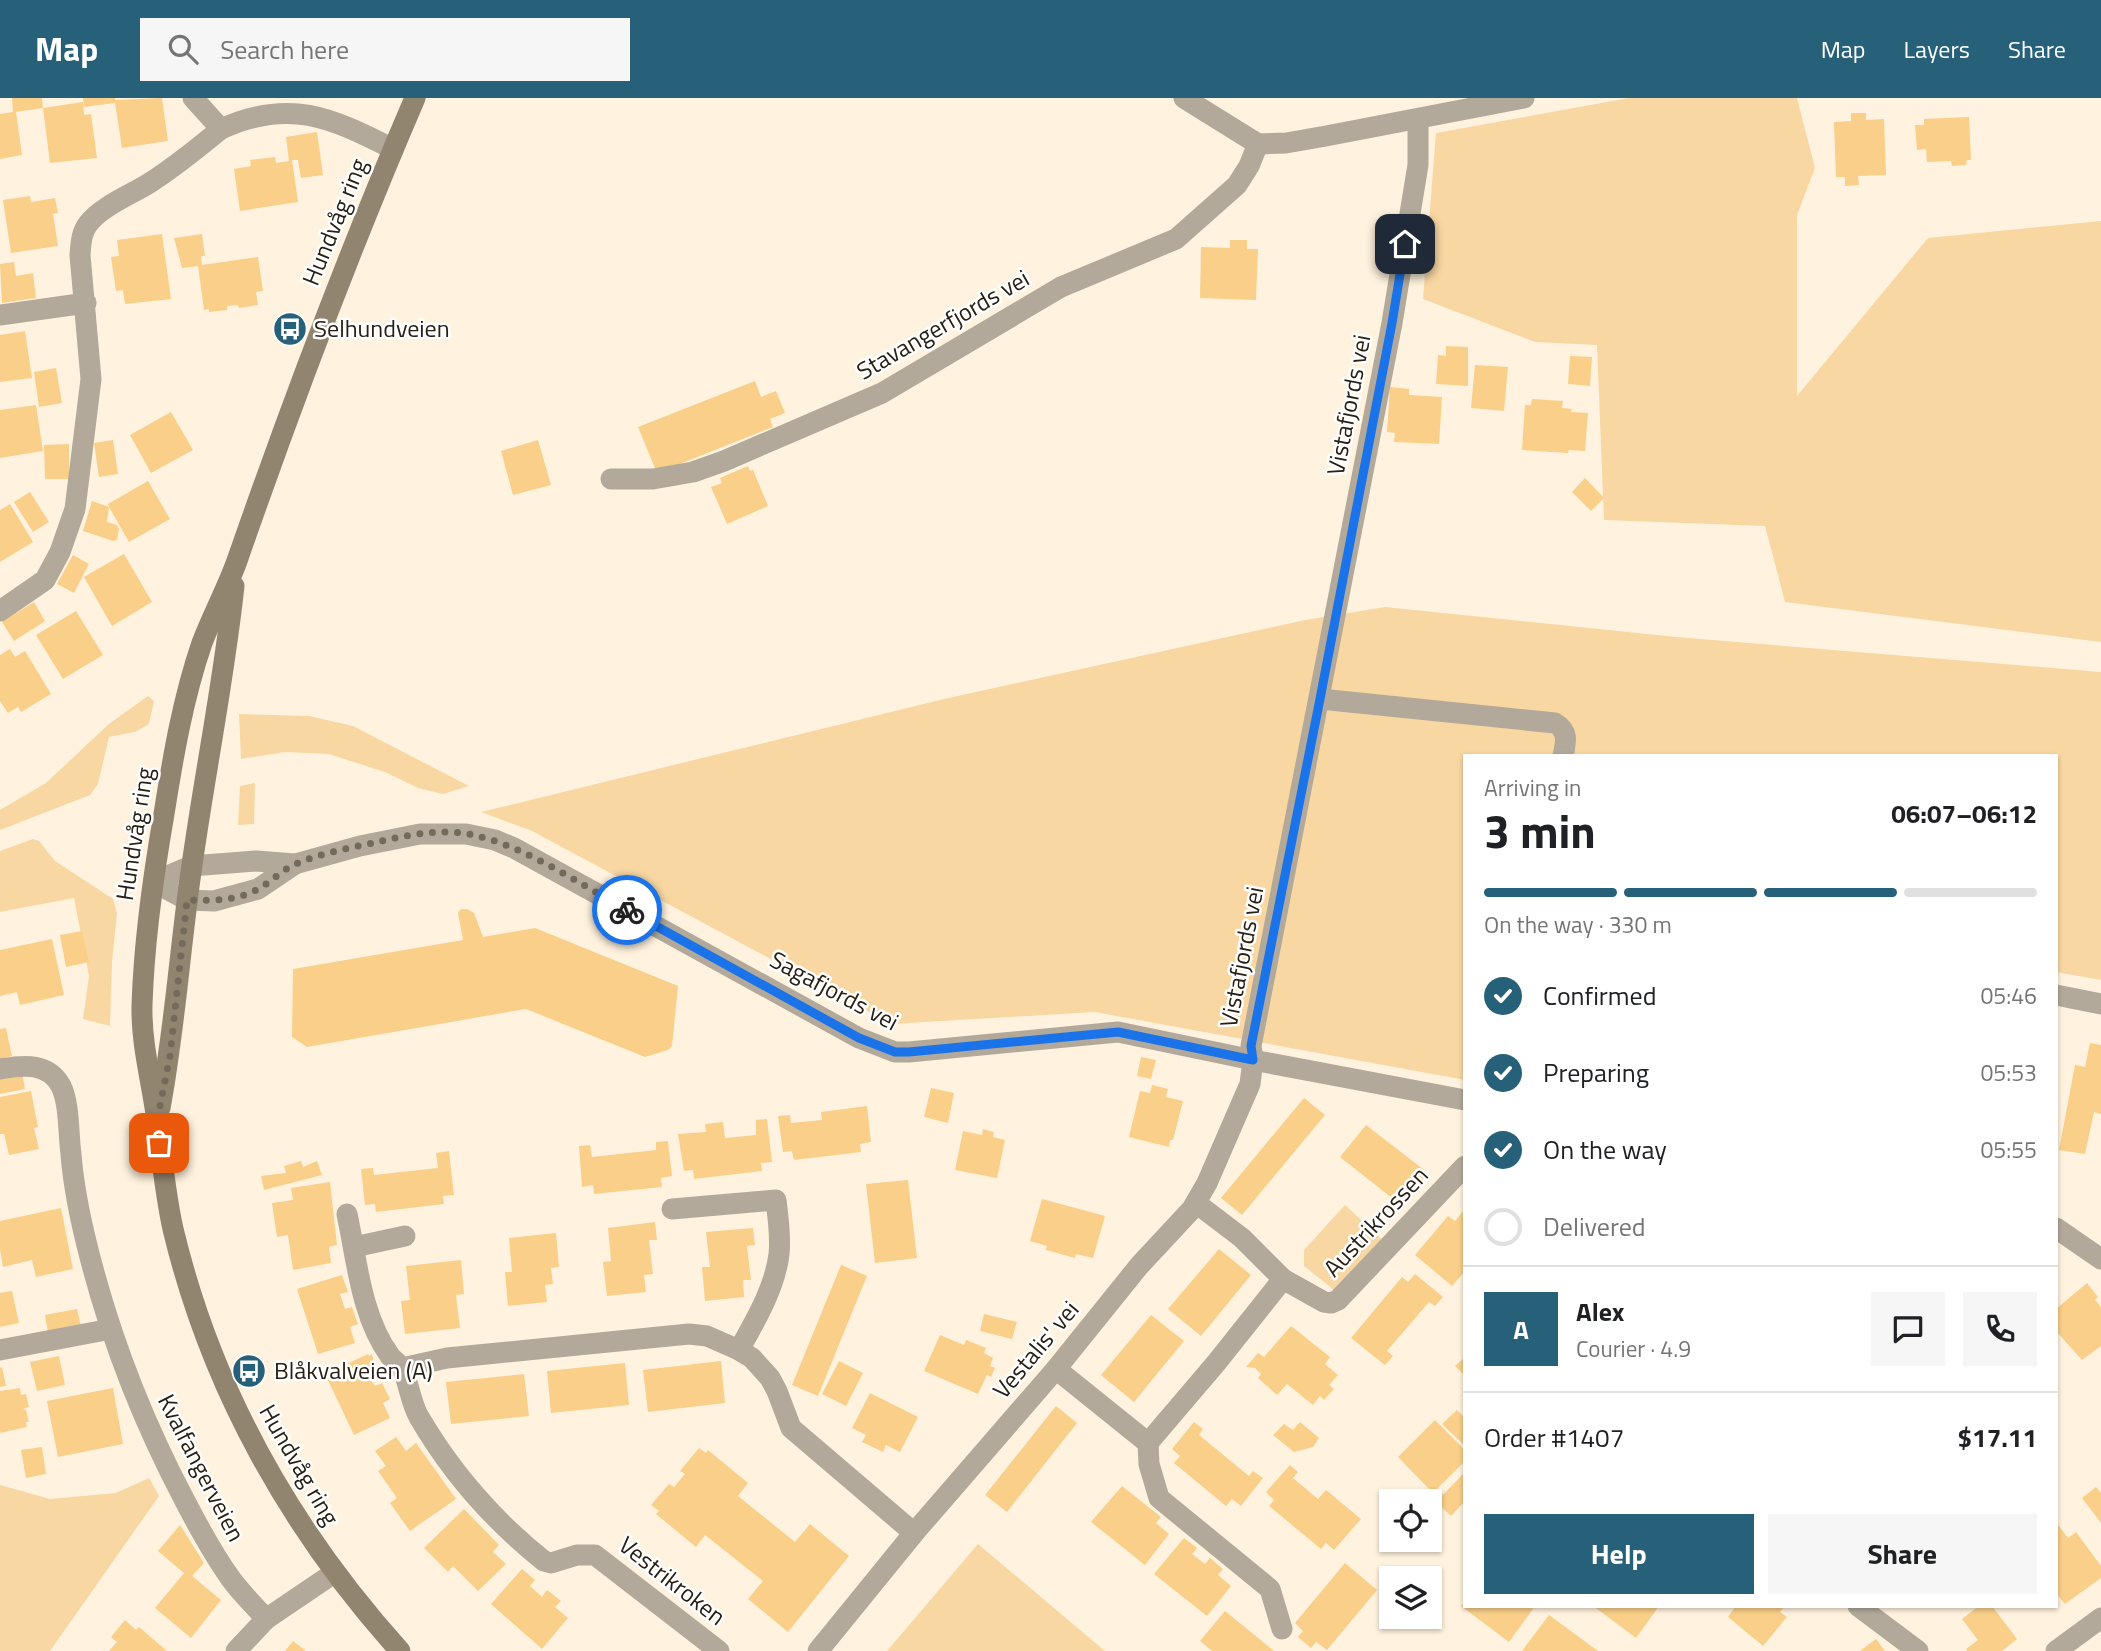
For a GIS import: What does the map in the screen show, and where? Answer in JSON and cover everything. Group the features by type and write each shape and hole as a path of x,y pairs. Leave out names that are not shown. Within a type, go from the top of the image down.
{"main road":[{"name":"Hundvåg ring","path":"400,1651 334,1573 301,1526 268,1469 217,1367 199,1317 172,1224 145,1058 142,1005 154,882 171,770 202,643 236,564 282,429 339,281 415,98"},
{"name":"Hundvåg ring","path":"157,1121 170,1056 191,866 227,650 236,564"}],"street":[{"path":"192,98 220,129"},
{"path":"1184,98 1258,144 1286,143 1524,98"},
{"path":"0,611 45,580 60,552 75,509 91,379 80,255 81,238 88,224 118,201 187,157 220,129 240,117 274,108 309,111 342,123 393,149"},
{"name":"Vistafjords vei","path":"1253,1060 1251,1046 1392,323 1418,165 1418,120"},
{"name":"Stavangerfjords vei","path":"611,479 653,479 693,472 882,393 1062,287 1176,239 1237,185 1250,166 1258,144"},
{"path":"0,315 86,303"},
{"path":"1320,699 1555,723 1566,733 1563,754"},
{"name":"Sagafjords vei","path":"154,882 187,900 214,901 258,889 295,864 360,846 420,834 452,832 482,837 514,848 859,1038 895,1052 957,1049 1118,1032 1463,1100"},
{"name":"Sagafjords vei","path":"154,882 191,866 256,861 295,864"},
{"path":"2058,995 2101,1004"},
{"name":"Vestalis' vei","path":"818,1651 914,1533 1056,1370 1139,1266 1196,1203 1212,1173 1250,1084 1253,1060"},
{"name":"Kvalfangerveien","path":"0,1069 19,1065 34,1066 46,1070 60,1086 65,1097 71,1163 84,1233 111,1329 140,1409 206,1540 240,1591 266,1619"},
{"name":"Austrikrossen","path":"1196,1203 1242,1238 1283,1279 1331,1303 1338,1300 1463,1168"},
{"path":"671,1209 776,1200 779,1236 775,1271 763,1305 739,1350"},
{"name":"Vestrikroken","path":"347,1214 362,1285 374,1324 391,1357 402,1368 411,1404 435,1443 489,1511 533,1552 551,1563 577,1555 595,1555 719,1651"},
{"path":"2058,1229 2101,1259"},
{"path":"354,1247 405,1236"},
{"path":"1282,1629 1270,1589 1159,1498 1149,1464 1148,1443 1283,1279"},
{"path":"0,1350 111,1329"},
{"path":"402,1368 447,1358 689,1334 707,1336 752,1359 777,1391 791,1428 914,1533"},
{"path":"1056,1370 1148,1443"},
{"path":"236,1651 266,1619 334,1573"},
{"path":"1861,1608 1919,1651"},
{"path":"2056,1651 2101,1618"}],"shaded area":[{"path":"1629,98 1797,98 1815,168 1797,215 1797,396 1928,238 2101,221 2101,642 1785,602 1765,526 1604,520 1597,345 1535,342 1423,299 1436,133"},
{"path":"1385,607 1676,637 2101,672 2101,980 2058,972 2058,754 1463,754 1463,1080 1095,1012 892,1024 532,831 481,812 944,699 1305,620"},
{"path":"148,696 154,701 149,724 135,732 109,737 98,784 90,795 0,830 0,810 46,783 109,724"},
{"path":"239,714 309,716 353,726 469,786 443,794 418,788 385,772 329,754 285,752 241,759"},
{"path":"255,783 254,824 238,825 240,786"},
{"path":"33,839 39,841 55,861 113,899 117,913 110,1026 83,1019 89,976 74,898 0,912 0,851"},
{"path":"1345,1205 1388,1245 1334,1290 1304,1266 1304,1250"},
{"path":"149,1478 159,1496 50,1651 0,1651 0,1485 50,1499 116,1493"},
{"path":"978,1544 1105,1651 887,1651"}],"building":[{"path":"12,98 42,98 43,108 16,112 22,155 0,159 0,114 13,112"},
{"path":"83,98 162,98 168,141 122,148 115,103 84,107"},
{"path":"83,102 84,115 91,114 97,158 50,163 43,108"},
{"path":"1851,113 1866,113 1866,120 1884,119 1886,175 1858,176 1859,185 1845,186 1845,177 1836,177 1834,122 1851,121"},
{"path":"1969,117 1971,160 1967,160 1966,165 1952,166 1951,161 1927,162 1926,149 1917,150 1915,125 1924,125 1924,119"},
{"path":"317,132 323,175 301,178 298,160 292,160 298,202 240,211 234,169 251,166 250,160 275,157 276,163 289,161 286,137"},
{"path":"30,196 31,202 55,198 58,213 53,214 58,246 11,253 3,200"},
{"path":"162,234 171,299 125,304 123,290 116,291 111,257 119,256 117,240"},
{"path":"202,234 205,256 201,256 202,265 258,257 263,291 256,292 258,305 239,308 238,305 227,306 227,310 209,312 209,309 204,310 198,266 182,268 174,238"},
{"path":"1230,240 1247,240 1247,249 1258,249 1256,300 1200,298 1201,247 1230,248"},
{"path":"14,262 16,276 33,273 36,298 2,303 0,264"},
{"path":"25,331 32,378 0,382 0,335"},
{"path":"1446,346 1468,347 1468,386 1436,384 1438,355 1446,356"},
{"path":"1570,356 1592,357 1590,386 1568,384"},
{"path":"1475,365 1508,367 1504,411 1471,408"},
{"path":"56,368 62,403 39,407 34,372"},
{"path":"755,381 761,397 776,391 785,413 770,419 773,427 657,473 638,427"},
{"path":"1390,387 1409,389 1409,395 1442,397 1439,444 1394,442 1395,433 1387,432"},
{"path":"1532,399 1563,401 1562,408 1572,409 1571,412 1588,413 1585,451 1569,450 1568,453 1522,450 1525,405 1531,405"},
{"path":"36,405 43,451 0,458 0,410"},
{"path":"171,412 193,450 151,473 130,435"},
{"path":"113,440 118,474 99,477 94,443"},
{"path":"538,440 551,485 513,495 501,451"},
{"path":"69,444 69,479 45,479 44,445"},
{"path":"748,466 750,471 753,470 768,506 727,524 711,487 722,483 720,478"},
{"path":"1585,478 1604,498 1591,511 1572,492"},
{"path":"148,481 170,519 129,542 108,504"},
{"path":"30,492 49,522 33,532 14,502"},
{"path":"92,501 109,507 107,522 117,525 117,540 83,531"},
{"path":"10,504 33,542 0,562 0,510"},
{"path":"124,554 152,602 112,626 84,577"},
{"path":"73,555 89,564 74,593 57,584"},
{"path":"34,602 45,621 14,641 2,622"},
{"path":"76,611 103,655 63,679 36,635"},
{"path":"10,649 15,657 25,651 51,694 21,712 18,707 8,713 0,701 0,655"},
{"path":"461,909 474,913 483,937 535,928 678,986 672,1046 668,1050 645,1057 526,1009 307,1047 292,1037 293,969 463,940 458,913"},
{"path":"82,931 89,962 66,967 60,935"},
{"path":"52,939 64,995 20,1005 17,992 0,996 0,950"},
{"path":"6,1028 12,1056 0,1059 0,1029"},
{"path":"2090,1043 2101,1045 2101,1114 2094,1112 2085,1154 2059,1150 2075,1065 2085,1067"},
{"path":"1141,1057 1156,1060 1151,1079 1137,1076"},
{"path":"22,1072 25,1089 0,1094 0,1077"},
{"path":"1152,1085 1168,1089 1166,1097 1183,1101 1169,1147 1129,1137 1140,1091 1150,1093"},
{"path":"931,1088 954,1093 948,1123 924,1117"},
{"path":"31,1091 39,1149 9,1155 4,1134 0,1134 0,1097"},
{"path":"1304,1098 1325,1115 1242,1215 1221,1198"},
{"path":"867,1106 871,1142 860,1144 861,1152 794,1160 792,1151 783,1152 778,1116 790,1115 791,1123 822,1120 821,1112"},
{"path":"767,1119 772,1162 761,1163 762,1171 694,1179 693,1170 684,1171 678,1134 706,1132 705,1124 723,1122 725,1138 756,1135 756,1120"},
{"path":"1366,1125 1428,1173 1402,1206 1340,1157"},
{"path":"983,1129 994,1132 993,1137 1005,1140 997,1178 955,1170 963,1131 982,1135"},
{"path":"668,1141 672,1176 661,1178 662,1187 594,1194 593,1185 582,1187 579,1146 590,1145 592,1157 656,1150 656,1142"},
{"path":"449,1151 454,1195 443,1196 444,1204 376,1212 375,1204 365,1205 361,1169 373,1168 374,1175 438,1168 436,1153"},
{"path":"301,1161 303,1167 317,1161 322,1175 264,1190 261,1176 286,1173 284,1166"},
{"path":"908,1180 917,1258 875,1263 866,1184"},
{"path":"330,1182 337,1245 329,1247 331,1263 293,1270 288,1235 277,1237 272,1203 293,1200 291,1188"},
{"path":"1042,1199 1105,1216 1093,1258 1076,1254 1075,1258 1046,1250 1047,1246 1030,1241"},
{"path":"61,1208 73,1269 36,1277 32,1260 3,1267 0,1221"},
{"path":"1463,1211 1463,1273 1452,1286 1415,1255 1448,1216 1455,1221"},
{"path":"655,1222 657,1240 649,1240 653,1274 644,1275 646,1292 607,1296 603,1262 611,1261 608,1228"},
{"path":"753,1228 755,1245 747,1246 751,1280 743,1280 744,1297 705,1301 702,1267 710,1267 706,1232"},
{"path":"556,1233 559,1267 551,1268 553,1284 545,1285 547,1302 508,1306 505,1272 512,1272 509,1238"},
{"path":"1219,1249 1251,1275 1201,1336 1168,1309"},
{"path":"461,1260 464,1294 456,1295 460,1328 405,1334 401,1301 410,1300 406,1266"},
{"path":"841,1265 867,1276 818,1396 792,1385"},
{"path":"1415,1274 1443,1297 1435,1306 1429,1302 1387,1351 1393,1356 1385,1365 1351,1338 1402,1277 1408,1282"},
{"path":"342,1275 348,1292 340,1294 345,1309 352,1307 358,1324 350,1327 355,1343 318,1354 297,1289"},
{"path":"2087,1283 2098,1297 2095,1300 2101,1307 2101,1346 2082,1360 2058,1333 2058,1307"},
{"path":"12,1291 19,1323 0,1327 0,1293"},
{"path":"77,1309 81,1326 48,1333 45,1315"},
{"path":"984,1314 1017,1322 1012,1339 980,1331"},
{"path":"1151,1315 1184,1341 1134,1402 1101,1375"},
{"path":"1291,1326 1330,1357 1325,1364 1338,1375 1329,1385 1334,1389 1324,1400 1320,1396 1313,1405 1287,1384 1277,1395 1258,1378 1261,1374 1255,1368 1246,1367 1258,1353 1264,1357"},
{"path":"940,1335 964,1345 966,1340 986,1348 984,1353 993,1358 990,1366 995,1368 991,1377 987,1375 978,1394 924,1371"},
{"path":"372,1354 375,1368 367,1372 375,1386 382,1383 390,1399 383,1403 390,1418 354,1435 325,1374"},
{"path":"59,1356 65,1385 37,1391 30,1362"},
{"path":"1463,1359 1463,1374 1455,1366"},
{"path":"721,1361 725,1403 648,1412 643,1370"},
{"path":"839,1361 863,1373 846,1406 822,1394"},
{"path":"625,1363 629,1405 551,1413 547,1371"},
{"path":"2,1367 6,1386 0,1387 0,1368"},
{"path":"524,1374 529,1416 451,1424 446,1382"},
{"path":"20,1388 21,1395 26,1394 29,1407 23,1409 26,1410 29,1422 26,1422 27,1427 0,1433 0,1391"},
{"path":"113,1388 123,1444 58,1457 47,1401"},
{"path":"870,1393 918,1417 900,1452 886,1445 883,1452 862,1442 866,1435 852,1428"},
{"path":"1056,1406 1077,1423 1007,1512 985,1495"},
{"path":"1457,1410 1463,1416 1463,1444 1442,1424"},
{"path":"1435,1420 1463,1448 1463,1463 1437,1489 1429,1489 1398,1457"},
{"path":"1194,1422 1203,1429 1199,1435 1249,1476 1253,1471 1263,1478 1241,1506 1232,1499 1226,1506 1174,1463 1180,1456 1172,1449"},
{"path":"1300,1422 1319,1438 1313,1447 1294,1452 1273,1435 1284,1424 1293,1430"},
{"path":"396,1437 406,1451 416,1443 456,1499 410,1531 390,1503 397,1498 378,1471 386,1466 375,1451"},
{"path":"42,1447 46,1474 26,1478 21,1450"},
{"path":"699,1448 706,1453 708,1450 748,1483 738,1496 795,1542 810,1524 849,1556 788,1632 748,1599 763,1581 705,1535 696,1547 656,1514 659,1511 651,1505 669,1484 674,1487 685,1474 680,1471"},
{"path":"1290,1465 1298,1472 1293,1478 1318,1499 1326,1490 1361,1519 1334,1550 1326,1543 1321,1549 1269,1506 1274,1500 1266,1492"},
{"path":"1463,1474 1463,1503 1451,1516 1442,1508 1442,1496"},
{"path":"1122,1486 1161,1517 1156,1523 1169,1534 1145,1565 1091,1522"},
{"path":"2096,1487 2101,1493 2101,1523 2082,1498"},
{"path":"464,1509 499,1545 493,1552 506,1564 478,1591 453,1566 448,1572 424,1548"},
{"path":"180,1525 204,1563 192,1576 221,1600 191,1638 155,1608 184,1573 158,1551"},
{"path":"2058,1527 2068,1538 2076,1532 2101,1566 2101,1578 2065,1604 2058,1595"},
{"path":"1184,1538 1197,1548 1192,1554 1205,1564 1210,1558 1223,1569 1218,1575 1231,1586 1207,1616 1154,1574"},
{"path":"1345,1563 1377,1590 1327,1650 1316,1642 1311,1648 1298,1637 1303,1631 1295,1623"},
{"path":"522,1569 535,1580 530,1586 542,1597 547,1590 561,1601 555,1607 568,1618 542,1649 491,1604"},
{"path":"1464,1608 1534,1608 1509,1642"},
{"path":"1596,1608 1658,1608 1636,1638"},
{"path":"1735,1608 1783,1608 1780,1612 1787,1617 1763,1646 1728,1617"},
{"path":"1976,1608 1994,1608 2017,1639 2002,1651 1967,1651 1966,1649 1978,1640 1962,1619"},
{"path":"1225,1611 1274,1651 1212,1651 1200,1641"},
{"path":"1549,1615 1598,1651 1522,1651"},
{"path":"125,1620 136,1630 139,1627 167,1651 109,1651 117,1642 111,1637"},
{"path":"1876,1639 1885,1651 1860,1651"},
{"path":"293,1641 306,1651 285,1651"}],"way so far":[{"path":"159,1143 157,1121 170,1056 187,900 214,901 242,895 258,889 295,864 360,846 420,834 452,832 482,837 514,848 627,910"}],"place":[{"name":"Selhundveien","path":"290,329"},
{"name":"Blåkvalveien (A)","path":"249,1371"}],"route":[{"path":"627,910 859,1038 895,1052 957,1049 1118,1032 1253,1060 1251,1046 1320,699 1405,244"}]}
